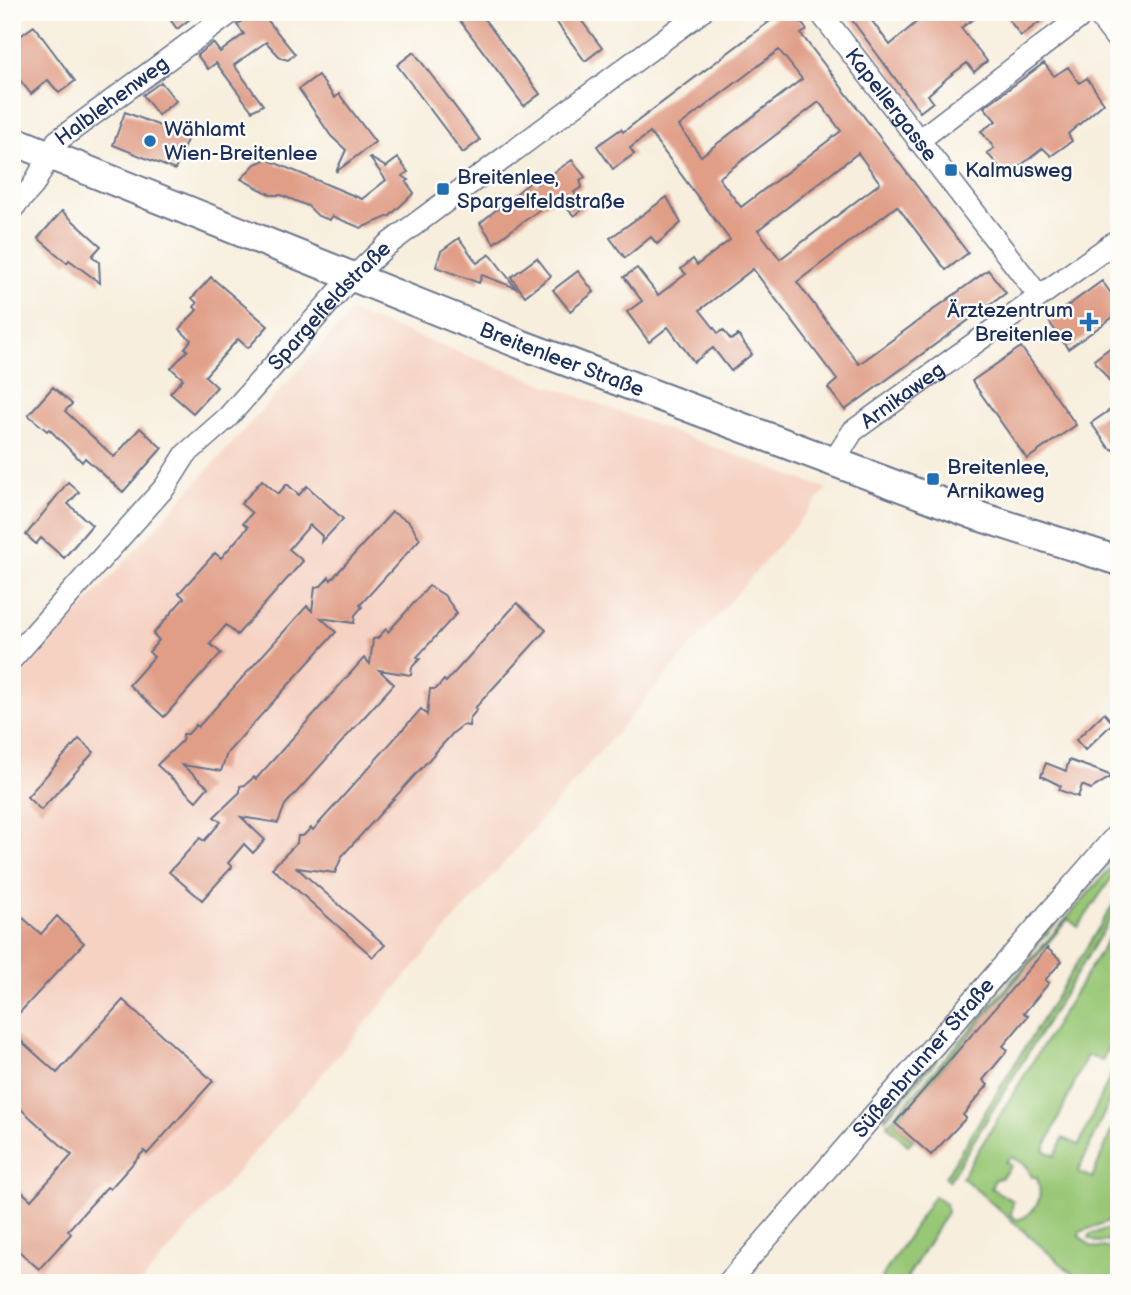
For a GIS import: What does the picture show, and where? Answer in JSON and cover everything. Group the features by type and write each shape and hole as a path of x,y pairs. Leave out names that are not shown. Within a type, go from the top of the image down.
{"main road":[{"name":"Breitenleer Straße","path":"12,140 353,277 833,462 978,516 1119,561"}],"street":[{"name":"Halblehenweg","path":"12,209 33,186 57,141 232,12"},
{"name":"Spargelfeldstraße","path":"12,659 164,487 186,454 227,418 353,277 387,245 701,12"},
{"name":"Kapellergasse","path":"820,12 1039,296"},
{"path":"918,141 1087,12"},
{"path":"1096,12 1119,42"},
{"name":"Arnikaweg","path":"833,462 853,431 1119,239"},
{"name":"Süßenbrunner Straße","path":"727,1283 1119,832"}],"shaded area":[{"path":"351,312 827,489 141,1283 12,1283 12,686"}],"green space":[{"path":"1119,839 1119,851 885,1119 885,1115"},
{"path":"1119,858 1119,867 1078,927 1068,919 895,1123 913,1140 908,1145 887,1125"},
{"path":"1119,895 1119,905 949,1181 945,1177"},
{"path":"1119,921 1119,1046 1110,1043 1102,1061 1087,1055 1044,1150 1055,1156 1063,1138 1079,1145 1119,1057 1119,1079 1078,1172 1092,1178 1119,1113 1119,1183 1111,1202 1119,1206 1119,1220 1114,1219 1080,1232 1079,1236 1092,1247 1119,1248 1119,1283 1083,1283 962,1177","holes":["1011,1157 1026,1165 1032,1177 1037,1177 1040,1191 1035,1208 1018,1220 1011,1216 1013,1201 991,1188 995,1179 1001,1178 1011,1166 1005,1162"]},
{"path":"934,1196 946,1203 947,1212 904,1283 878,1283"},
{"path":"1119,1225 1119,1241 1096,1242 1089,1238 1090,1234"}],"building":[{"path":"165,12 199,12 177,29"},
{"path":"254,12 261,12 295,54 288,60 281,58 266,42 234,65 263,105 252,111 216,63 208,69 197,55 213,43 220,52 244,34 237,25"},
{"path":"466,12 479,12 540,94 524,106 458,18"},
{"path":"549,12 575,12 602,48 585,61"},
{"path":"782,12 793,12 807,30 801,34 968,253 946,270 897,206 797,282 859,364 988,270 1006,293 845,410 828,388 837,380 753,269 700,310 718,333 723,330 731,340 738,335 752,354 731,371 713,348 694,362 668,327 649,342 627,312 642,301 624,277 637,268 658,295 686,274 681,269 693,259 697,265 730,240 650,133 630,148 634,154 613,169 597,146 621,129 623,132","holes":["779,50 802,79 701,156 679,126","819,102 841,131 741,207 719,178","858,153 880,183 780,259 758,230"]},
{"path":"846,12 884,12 872,21 890,45 928,12 983,12 961,28 987,61 974,72 967,63 947,78 928,95 933,102 920,112"},
{"path":"1003,12 1036,12 1042,20 1021,36"},
{"path":"34,26 75,81 59,93 48,80 31,94 12,70 12,42"},
{"path":"414,52 480,140 463,153 397,65"},
{"path":"1044,63 1054,76 1068,67 1079,83 1087,78 1104,103 1068,134 1072,141 1051,156 1043,148 1007,176 987,153 994,148 981,131 996,121 984,107"},
{"path":"318,75 335,98 339,94 375,142 336,172 346,150 331,136 299,89"},
{"path":"161,82 176,101 158,115 143,95"},
{"name":"Wählamt Wien-Breitenlee","path":"125,112 188,137 175,170 113,145"},
{"path":"369,157 386,167 398,158 408,172 402,176 409,180 406,182 414,193 390,216 361,228 332,216 330,220 318,216 308,206 281,195 271,195 241,179 255,164 266,159 362,199 386,180"},
{"path":"572,160 585,177 580,180 582,187 574,192 585,208 574,216 557,197 494,243 480,223 533,180 537,184"},
{"path":"667,197 681,223 657,244 651,237 625,258 610,238"},
{"path":"62,211 101,246 92,256 99,262 100,283 69,260 67,263 38,238"},
{"path":"459,238 477,263 490,254 516,288 482,275 479,283 436,267 441,251"},
{"path":"537,258 551,276 525,296 511,277"},
{"path":"578,271 594,292 570,311 553,290"},
{"path":"211,277 268,326 248,348 238,339 205,376 217,387 193,413 170,393 183,379 171,368 188,350 185,348 191,340 179,329 197,310 194,307 197,303 192,298"},
{"path":"1102,281 1119,304 1119,313 1068,349 1048,320"},
{"path":"1119,341 1119,394 1094,360"},
{"path":"1021,347 1076,425 1027,459 972,381"},
{"path":"53,387 72,404 65,411 114,457 140,428 162,448 123,492 85,458 82,462 49,429 47,431 28,415"},
{"path":"1119,404 1119,452 1109,448 1091,423"},
{"path":"262,480 278,494 287,484 299,495 307,486 343,519 321,543 322,536 310,525 289,549 303,561 237,635 226,625 210,644 221,653 164,717 129,685 154,657 149,652 159,640 153,634 184,598 179,593 215,553 221,558 248,527 243,523 252,513 241,504"},
{"path":"68,482 79,492 68,504 92,525 64,558 41,538 36,544 26,535"},
{"path":"392,512 409,522 420,539 360,605 362,607 355,615 354,623 321,618 336,632 227,753 221,771 182,765 208,787 196,801 157,765 182,741 183,734 188,734 196,725 198,727 307,606 312,611 315,587 321,586 329,577 331,580"},
{"path":"429,586 444,595 457,613 417,657 420,659 412,667 411,675 379,670 394,684 285,805 278,823 241,817 265,840 253,853 244,844 228,863 232,867 202,900 169,872 200,838 204,841 221,822 214,817 240,792 240,786 254,777 256,779 364,658 370,664 373,639 378,638 386,629 388,632"},
{"path":"517,603 546,630 475,708 477,710 470,718 469,726 463,725 453,733 342,856 335,873 297,868 385,945 373,957 272,868 297,843 298,836 303,836 311,828 313,830 421,709 427,715 430,689 436,689 444,680 446,682"},
{"path":"1104,713 1113,723 1085,750 1076,740"},
{"path":"79,739 94,752 41,810 27,797"},
{"path":"1069,760 1112,776 1091,789 1082,785 1078,797 1059,790 1061,786 1041,776 1046,763 1066,771"},
{"path":"12,908 41,934 57,916 84,943 12,1021"},
{"path":"1047,948 1062,961 1045,980 1049,983 1024,1013 1028,1016 1003,1046 1008,1050 983,1080 988,1085 963,1115 966,1118 931,1155 895,1123"},
{"path":"123,1000 213,1081 147,1154 144,1151 110,1189 107,1187 68,1230 71,1234 39,1269 12,1245 12,1183 31,1200 72,1155 12,1101 12,1033 57,1073"}],"place":[{"name":"Wählamt Wien-Breitenlee","path":"150,141"},
{"name":"Kalmusweg","path":"951,170"},
{"name":"Breitenlee, Spargelfeldstraße","path":"443,189"},
{"name":"Ärztezentrum Breitenlee","path":"1089,322"},
{"name":"Breitenlee, Arnikaweg","path":"933,479"}]}
